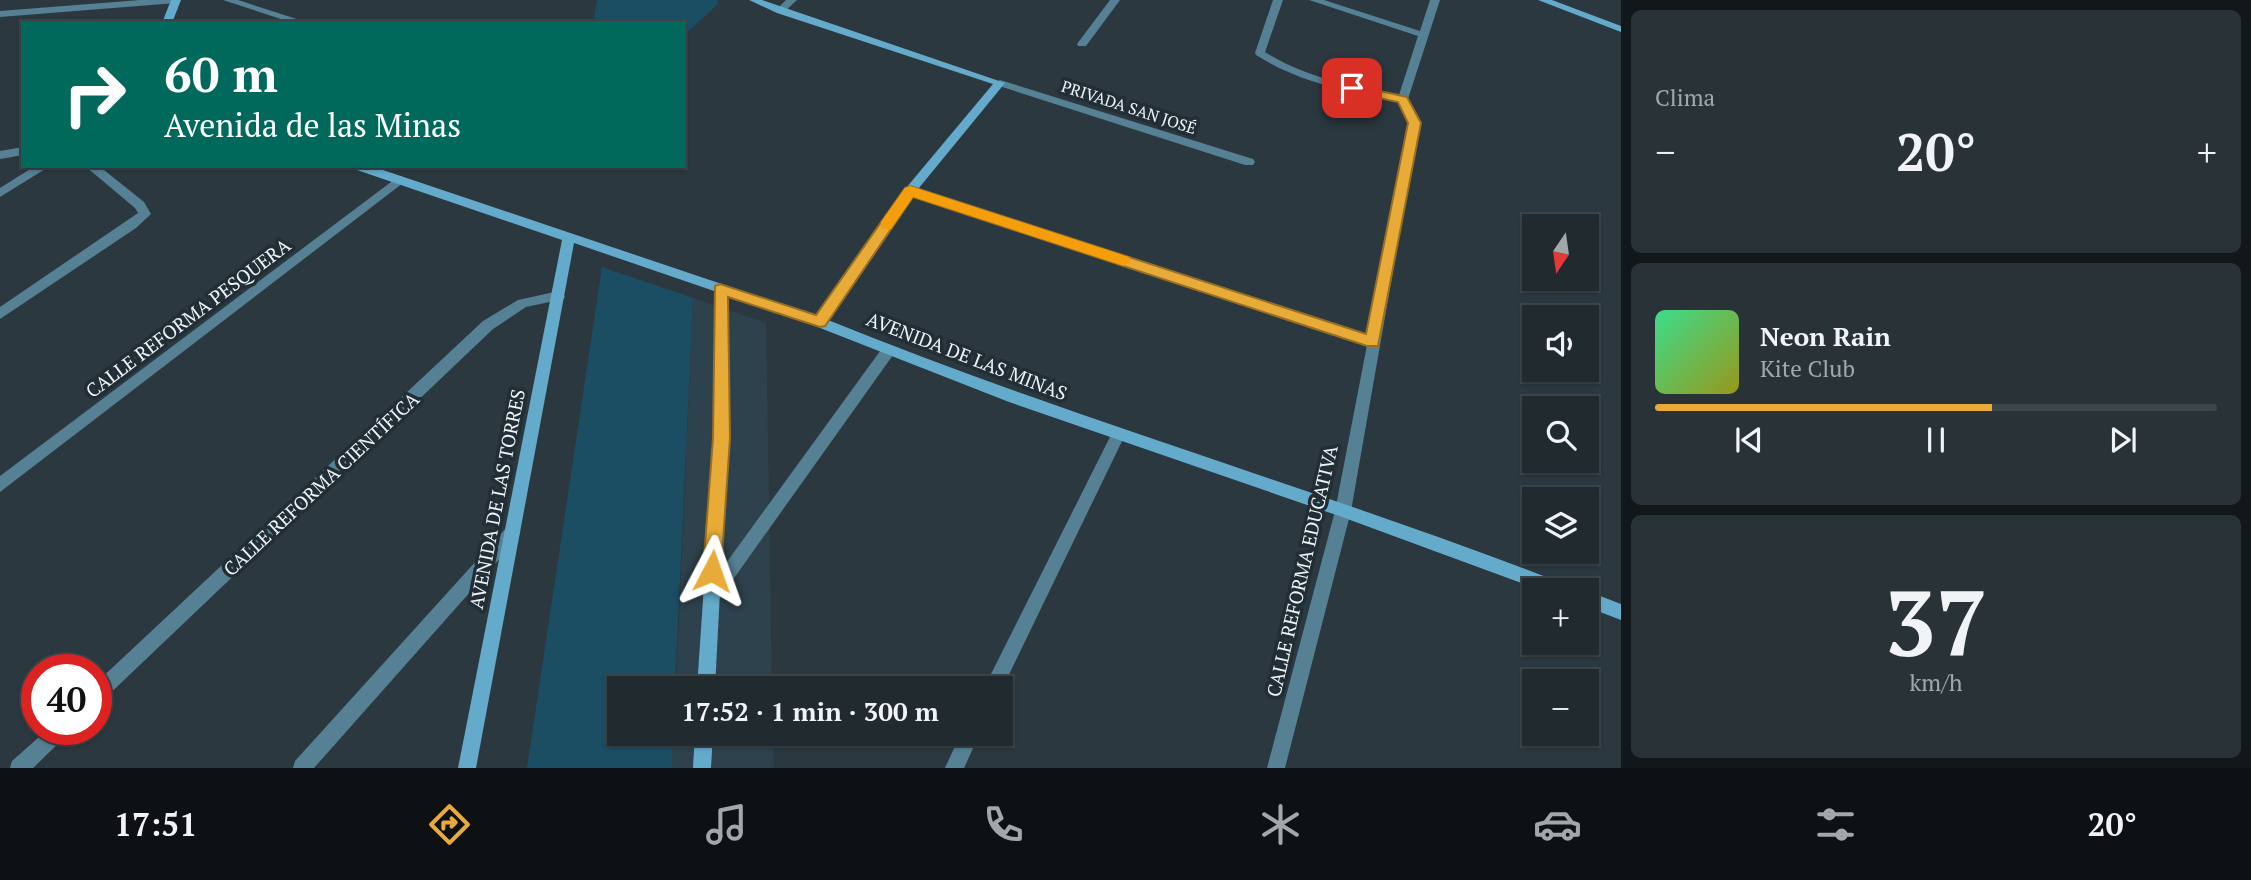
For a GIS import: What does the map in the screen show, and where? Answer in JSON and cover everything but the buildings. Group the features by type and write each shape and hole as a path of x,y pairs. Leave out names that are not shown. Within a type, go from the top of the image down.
{"street":[{"path":"0,14 176,0 168,21"},
{"path":"228,0 297,21"},
{"path":"754,0 780,11 1000,83 910,191 820,322"},
{"path":"780,11 792,0"},
{"path":"1082,44 1115,0"},
{"path":"1278,0 1260,53 1278,66 1326,83 1403,99 1435,0"},
{"path":"1314,0 1424,35"},
{"path":"1543,0 1559,3 1621,29"},
{"name":"PRIVADA SAN JOSÉ","path":"1000,83 1249,162"},
{"name":"CALLE REFORMA EDUCATIVA","path":"1276,768 1343,511 1414,123 1403,99"},
{"path":"0,155 21,151"},
{"path":"0,193 41,168"},
{"path":"0,314 145,214 140,205 94,168"},
{"name":"AVENIDA DE LAS MINAS","path":"364,168 820,322 888,351 1118,435 1343,511 1528,578"},
{"name":"CALLE REFORMA PESQUERA","path":"0,485 399,180"},
{"path":"910,191 1372,342"},
{"name":"AVENIDA DE LAS TORRES","path":"467,768 569,237"},
{"path":"707,676 721,438 720,289"},
{"name":"CALLE REFORMA CIENTÍFICA","path":"112,680 488,325 523,303 559,296"},
{"path":"710,598 888,351"},
{"path":"999,676 1118,435"},
{"path":"302,768 512,533"},
{"path":"1599,604 1621,612"},
{"path":"19,768 44,745"},
{"path":"702,768 703,746"},
{"path":"954,768 965,746"}],"shaded area":[{"path":"597,0 717,0 718,4 686,33 686,21 593,21"},
{"path":"602,267 693,298 676,676 607,676 607,746 673,746 672,768 527,768"},
{"path":"693,298 766,323 772,676 677,676"},
{"path":"673,746 773,746 774,768 672,768"}],"slow traffic":[{"path":"886,225 910,191 1124,261"}],"route":[{"path":"712,571 721,438 720,289 820,322 910,191 1372,342 1414,123 1403,99 1352,88"}]}
